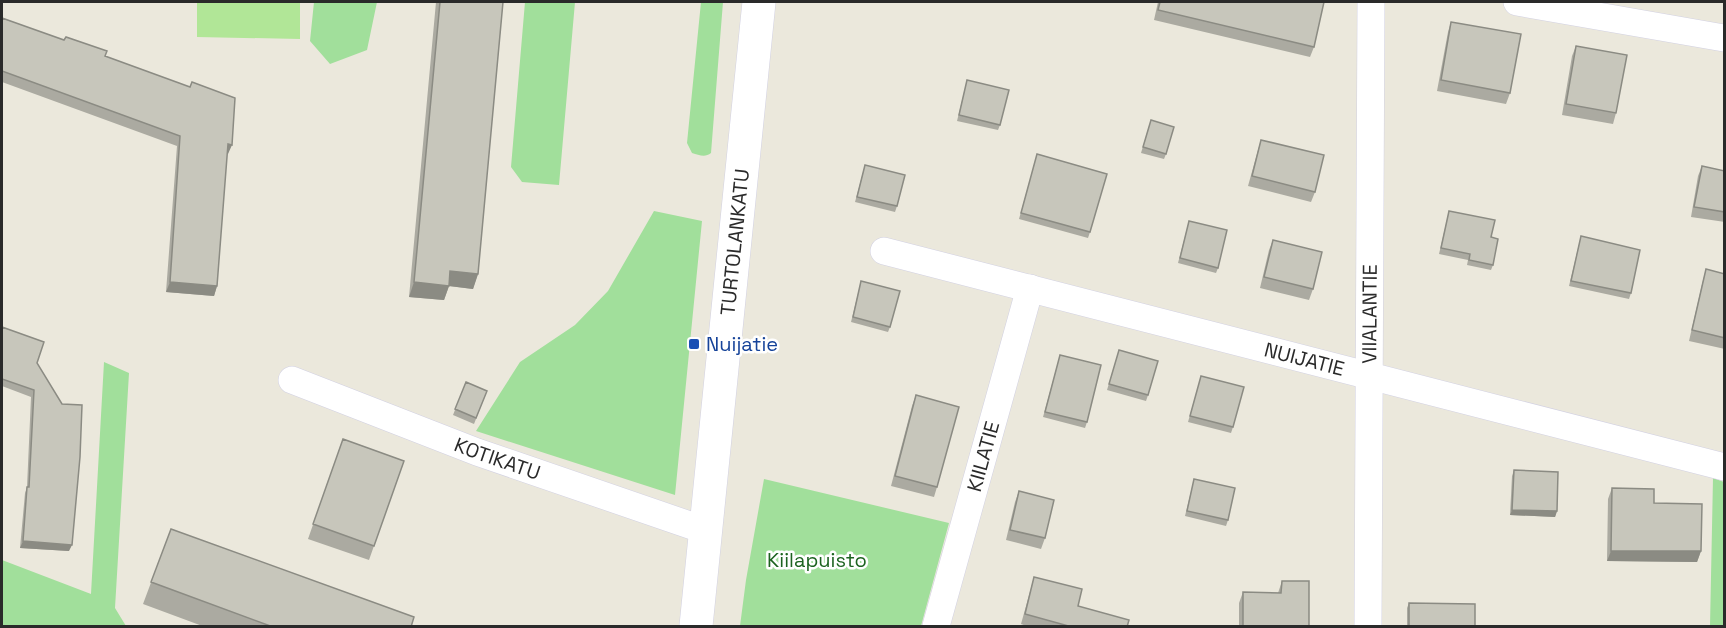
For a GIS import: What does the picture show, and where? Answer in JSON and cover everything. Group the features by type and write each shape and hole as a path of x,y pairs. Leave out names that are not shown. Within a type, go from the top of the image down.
{"main road":[{"name":"TURTOLANKATU","path":"696,627 759,2"}],"street":[{"name":"VIIALANTIE","path":"1368,627 1371,2"},
{"path":"1517,2 1725,38"},
{"name":"NUIJATIE","path":"884,251 1725,466"},
{"name":"KIILATIE","path":"936,627 1030,288"},
{"name":"KOTIKATU","path":"292,380 477,452 707,531"}],"green space":[{"path":"197,2 300,2 300,39 197,37"},
{"path":"314,2 377,2 367,50 330,64 310,41"},
{"path":"525,2 575,2 559,185 522,182 511,167"},
{"path":"701,2 723,2 711,153 704,156 692,153 687,143"},
{"path":"654,211 702,221 675,495 476,431 520,362 575,325 608,291"},
{"path":"104,362 129,373 115,608 126,626 2,626 2,560 91,594"},
{"path":"1713,478 1724,482 1724,626 1710,626"},
{"name":"Kiilapuisto","path":"764,479 949,523 921,626 740,626"}],"building":[{"path":"440,2 503,2 478,274 450,271 449,286 414,282"},
{"path":"1160,2 1324,2 1314,47 1158,10"},
{"path":"2,18 64,40 66,37 107,51 105,56 190,87 192,82 235,98 232,145 228,144 217,286 170,282 180,136 2,71"},
{"path":"1451,22 1521,34 1510,93 1441,80"},
{"path":"1576,46 1627,55 1616,113 1566,104"},
{"path":"967,80 1009,90 1000,125 959,115"},
{"path":"1151,120 1174,127 1166,154 1143,147"},
{"path":"1261,140 1324,155 1315,192 1252,176"},
{"path":"1037,154 1107,174 1090,232 1021,213"},
{"path":"865,165 905,175 897,206 857,197"},
{"path":"1702,166 1725,171 1725,212 1694,207"},
{"path":"1449,211 1495,220 1491,237 1498,239 1493,265 1469,260 1470,254 1441,248"},
{"path":"1189,221 1227,230 1218,268 1180,258"},
{"path":"1581,236 1640,250 1631,293 1571,281"},
{"path":"1273,240 1322,252 1313,289 1264,277"},
{"path":"1706,269 1725,274 1725,338 1692,330"},
{"path":"861,281 900,291 890,327 853,317"},
{"path":"2,327 44,342 37,363 62,404 82,405 72,545 23,541 27,487 29,487 34,390 2,379"},
{"path":"1119,350 1158,361 1148,395 1109,384"},
{"path":"1060,355 1101,365 1087,422 1045,412"},
{"path":"1201,376 1244,387 1233,427 1190,416"},
{"path":"466,382 487,391 476,418 455,409"},
{"path":"916,395 959,407 937,487 895,476"},
{"path":"343,439 404,461 374,546 313,524"},
{"path":"1514,470 1558,472 1557,511 1512,510"},
{"path":"1194,479 1235,488 1228,520 1187,511"},
{"path":"1612,488 1654,489 1654,503 1702,504 1701,551 1611,551"},
{"path":"1019,491 1054,500 1045,538 1010,530"},
{"path":"171,529 414,617 411,627 273,627 151,582"},
{"path":"1034,577 1082,589 1078,606 1129,620 1127,627 1072,627 1025,614"},
{"path":"1282,581 1309,581 1309,627 1243,627 1243,592 1281,593"},
{"path":"1409,603 1475,604 1475,627 1409,627"}],"place":[{"name":"Nuijatie","path":"694,344"}]}
